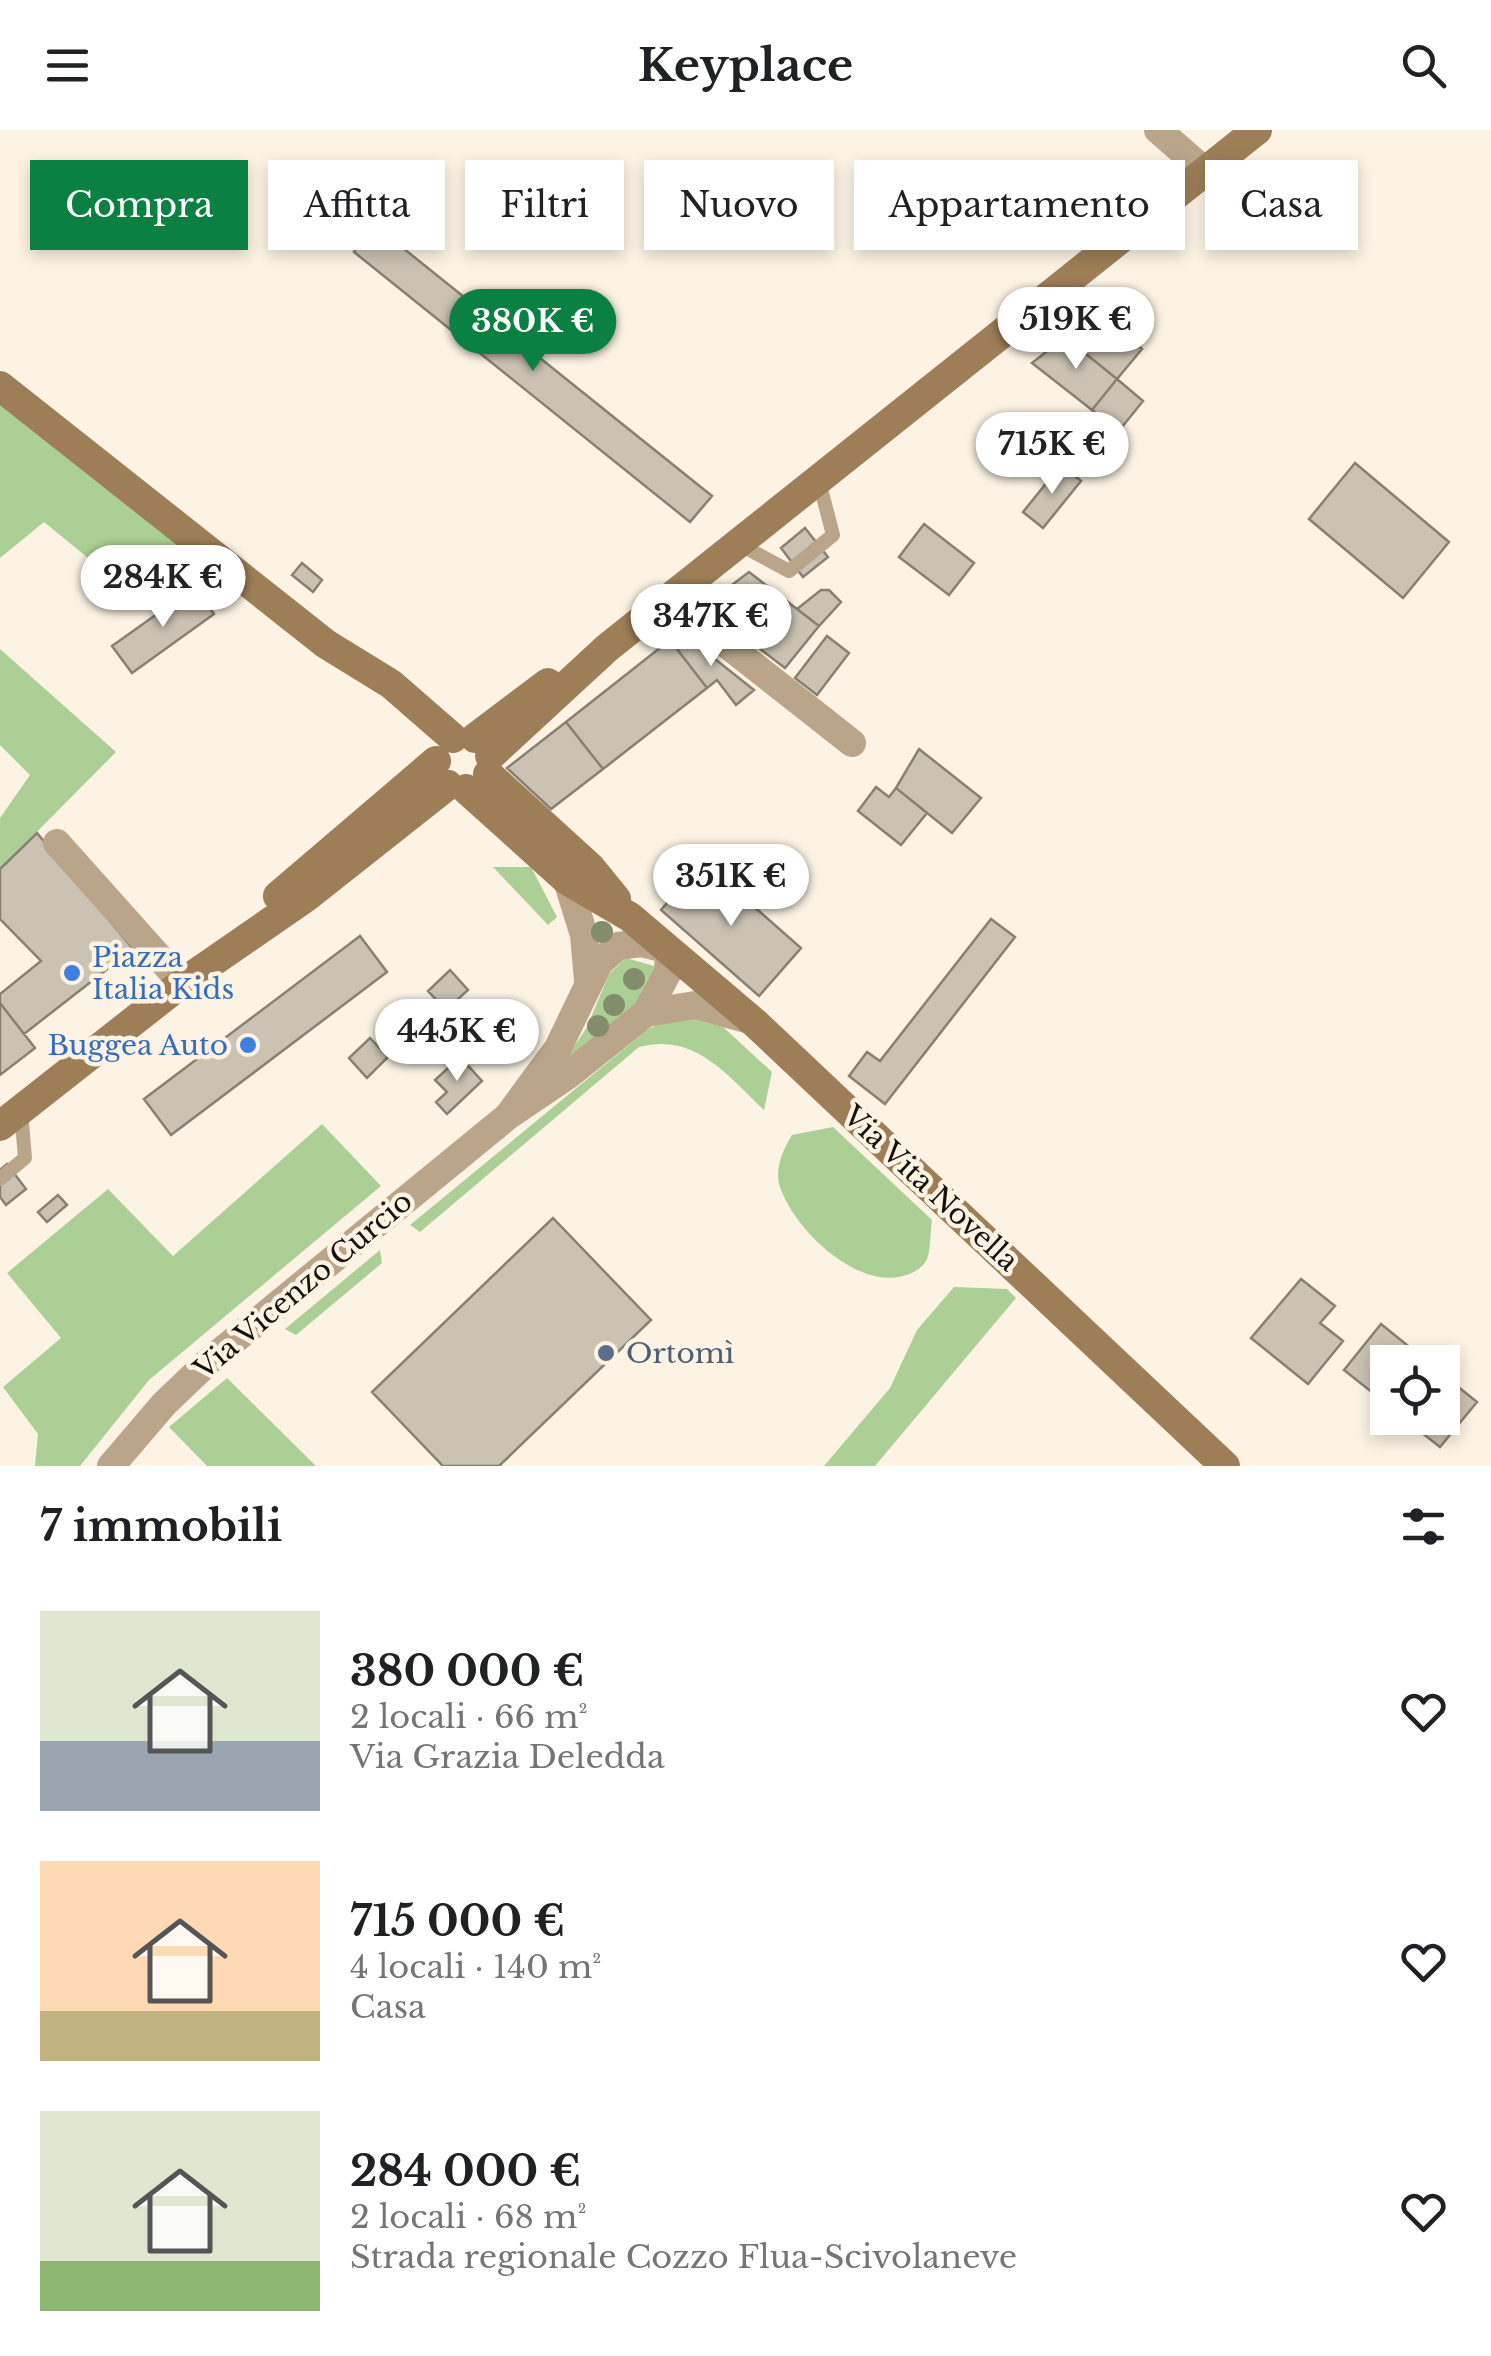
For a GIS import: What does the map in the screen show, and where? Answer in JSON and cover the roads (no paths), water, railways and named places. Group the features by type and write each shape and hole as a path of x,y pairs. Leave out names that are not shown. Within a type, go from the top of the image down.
{"main road":[{"path":"1218,160 1258,130"},
{"path":"5,1122 212,960 305,898 462,762 1205,170"},
{"path":"0,386 326,644 590,867 630,917"},
{"path":"462,762 567,880 630,917"},
{"name":"Via Vita Novella","path":"630,917 755,1022 1225,1466"}],"street":[{"path":"1158,130 1205,170"},
{"path":"670,599 852,743"},
{"path":"57,843 182,983"},
{"path":"567,880 584,935 588,981"},
{"path":"641,943 669,950 668,972 646,1012 567,1076 508,1116 558,1048 598,964 618,946 641,943"},
{"path":"646,1012 696,1005 755,1022"},
{"name":"Via Vicenzo Curcio","path":"111,1466 164,1404 209,1361 508,1116"}],"lane":[{"path":"738,544 789,570 833,535 818,479"},
{"path":"0,1179 25,1158 5,1122"}],"place":[{"name":"Piazza Italia Kids","path":"72,973"},
{"name":"Buggea Auto","path":"248,1045"},
{"name":"Ortomì","path":"606,1353"}]}
